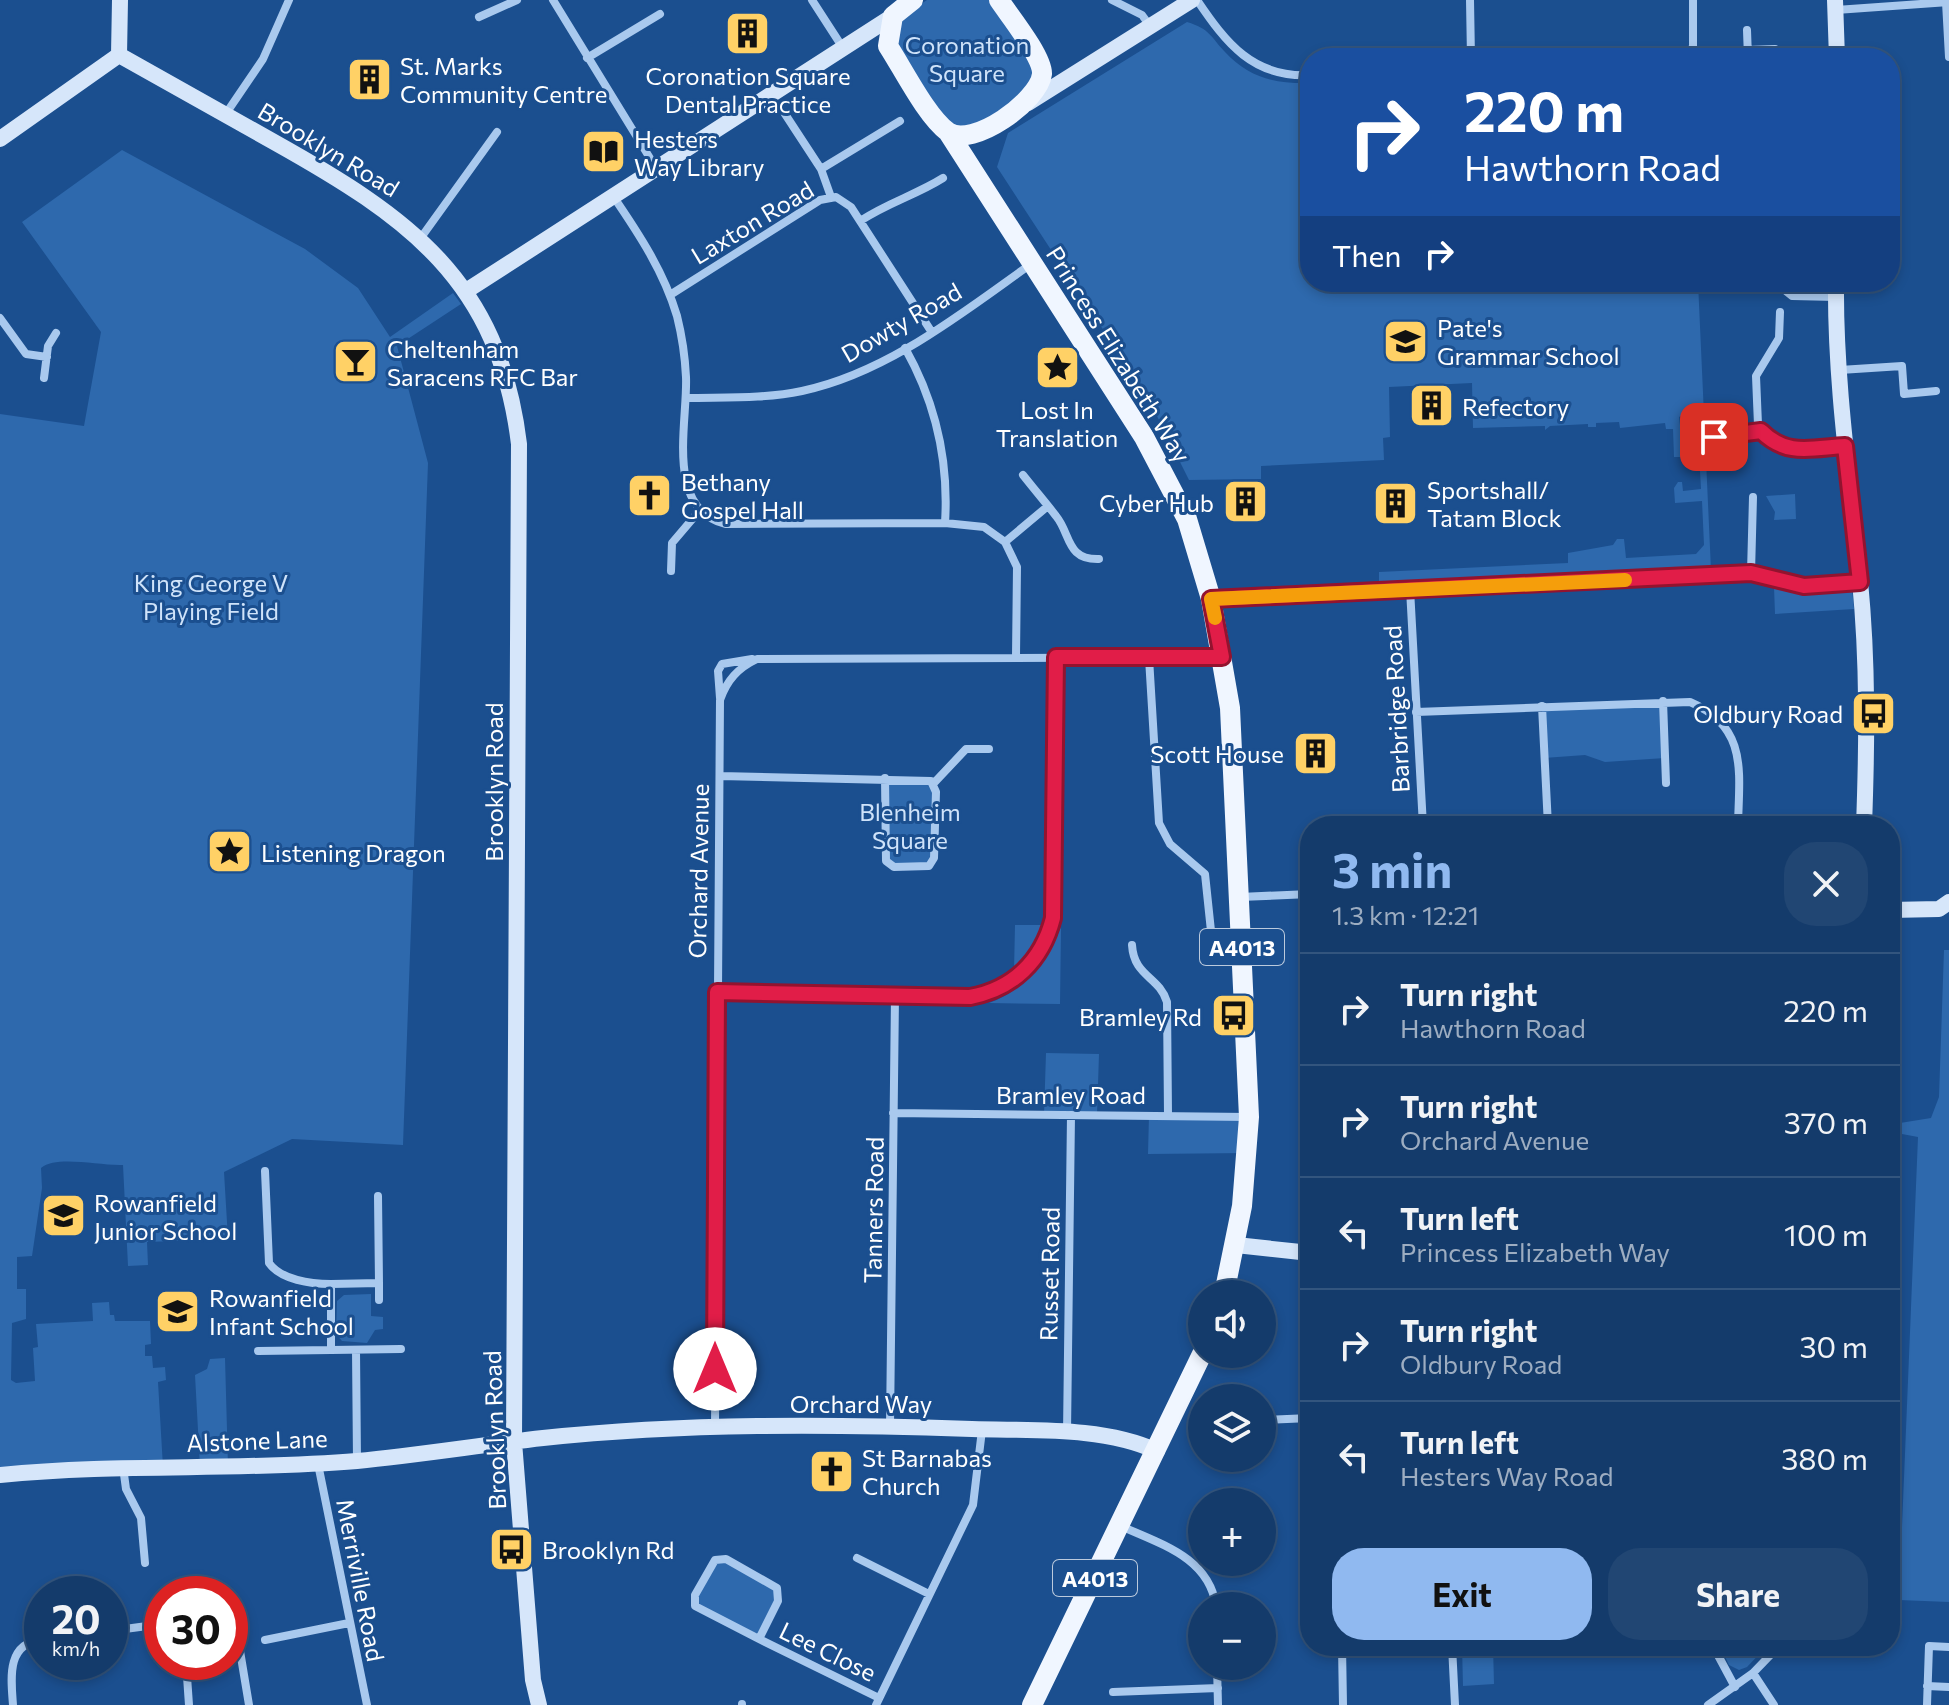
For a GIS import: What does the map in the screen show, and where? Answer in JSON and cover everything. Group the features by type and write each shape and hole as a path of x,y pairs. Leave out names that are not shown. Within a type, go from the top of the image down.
{"main road":[{"path":"888,46 893,16 913,0"},
{"path":"948,132 960,137 972,135 1028,103 1041,79 1041,63 999,0"},
{"name":"A4013","path":"888,46 948,132"},
{"name":"Princess Elizabeth Way","path":"948,132 1132,415 1164,472 1195,538 1211,599 1230,708 1249,1117 1246,1172 1236,1245 1227,1280"},
{"path":"968,167 972,135"},
{"name":"A4013","path":"1032,1705 1196,1368"}],"street":[{"path":"0,139 119,55 120,0"},
{"path":"225,115 263,59 289,0"},
{"path":"479,17 517,0"},
{"path":"553,0 656,169"},
{"path":"812,0 849,44"},
{"path":"1112,0 1142,15 1150,27"},
{"path":"1028,103 1194,0 1226,41 1251,63 1291,76 1300,76"},
{"path":"1470,0 1471,48"},
{"path":"1692,48 1693,0"},
{"path":"1837,48 1835,5 1948,2 1949,57"},
{"path":"587,58 660,14"},
{"path":"466,291 893,16"},
{"path":"1747,30 1747,48"},
{"path":"849,44 879,40 888,46"},
{"name":"Brooklyn Road","path":"119,55 348,184 420,239 446,264 466,291 500,360 519,444 514,1442 533,1680 539,1705"},
{"path":"1041,63 1058,75 1072,76"},
{"path":"785,114 821,169 831,197"},
{"path":"821,169 900,121"},
{"path":"420,239 497,132"},
{"path":"860,221 891,201 921,192 943,178"},
{"path":"613,196 650,252 670,295 683,346 686,398 684,471 691,495 701,509 726,524 945,523 984,527 1005,542 1015,558 1018,576 1016,656"},
{"name":"Laxton Road","path":"670,295 831,197 848,203 931,331"},
{"name":"Dowty Road","path":"686,398 766,397 849,377 905,348 1032,264"},
{"path":"1787,292 1792,296 1817,292"},
{"path":"1836,292 1845,446 1860,582 1867,692 1864,816"},
{"path":"1780,312 1779,338 1756,376 1757,417 1761,431 1773,443 1788,449 1845,446"},
{"path":"0,318 24,352 47,357"},
{"path":"44,378 47,357 56,333"},
{"path":"905,348 924,383 942,441 946,482 945,523"},
{"path":"1840,370 1902,366 1904,394 1936,391"},
{"path":"1714,437 1761,431"},
{"path":"1023,475 1062,524 1068,544 1086,557 1099,559"},
{"path":"1751,573 1753,497"},
{"path":"1005,542 1048,506"},
{"path":"671,571 672,543 701,509"},
{"path":"1211,599 1751,573 1804,586 1860,582"},
{"name":"Barbridge Road","path":"1410,589 1422,816"},
{"path":"717,992 970,997 993,991 1023,973 1045,942 1053,918 1056,657"},
{"name":"Orchard Avenue","path":"715,1427 720,776 718,671 722,664 757,659 1222,657"},
{"path":"1149,658 1159,823 1170,844 1205,874 1211,931"},
{"path":"720,700 733,675 757,659"},
{"path":"1663,701 1666,783"},
{"path":"1416,712 1690,702 1704,708 1728,729 1738,753 1738,816"},
{"path":"1542,706 1548,816"},
{"path":"885,778 885,857 894,867 926,868 934,861 933,784 966,749 989,749"},
{"path":"720,776 885,778 926,780 933,784"},
{"path":"1240,897 1300,894"},
{"path":"1900,910 1939,909 1949,902"},
{"path":"1132,945 1135,965 1163,992 1167,1002 1168,1115"},
{"name":"Tanners Road","path":"890,1426 895,996"},
{"name":"Bramley Road","path":"893,1113 1249,1117"},
{"name":"Russet Road","path":"1067,1433 1071,1115"},
{"path":"265,1171 269,1263 286,1275 317,1284 379,1283"},
{"path":"378,1196 379,1300"},
{"path":"1236,1245 1300,1252"},
{"path":"331,1284 331,1350"},
{"path":"258,1351 401,1349"},
{"path":"356,1350 357,1461"},
{"path":"1276,1419 1300,1418"},
{"name":"Orchard Way","path":"514,1442 715,1427 890,1426 1067,1433 1133,1440 1157,1451"},
{"path":"878,1702 973,1505 982,1429"},
{"name":"Alstone Lane","path":"0,1475 123,1467 357,1461 514,1442"},
{"name":"Merriville Road","path":"317,1463 367,1705"},
{"path":"123,1467 126,1489 141,1518 145,1563"},
{"path":"1120,1526 1196,1564 1207,1579 1211,1592"},
{"path":"857,1558 929,1594"},
{"name":"Lee Close","path":"759,1639 778,1601 777,1588 726,1559 715,1560 709,1565 695,1595 695,1606 878,1702"},
{"path":"265,1640 349,1623"},
{"path":"1927,1705 1929,1646 1949,1647"},
{"path":"13,1705 11,1671 14,1658 24,1647"},
{"path":"1342,1656 1343,1705"},
{"path":"1453,1656 1455,1705"},
{"path":"1718,1656 1735,1687"},
{"path":"1708,1705 1753,1673 1769,1656"},
{"path":"1753,1673 1774,1705"},
{"path":"187,1680 189,1705"},
{"path":"243,1680 249,1705"},
{"path":"1218,1680 1218,1705"},
{"path":"1927,1686 1949,1687"},
{"path":"1113,1692 1218,1688"}],"green space":[{"name":"Coronation Square","path":"927,0 992,0 1036,70 1027,92 972,128 950,125 896,47 899,25 913,9"},
{"name":"Pate's Grammar School","path":"1187,22 1205,30 1234,61 1253,73 1264,78 1300,83 1300,292 1698,292 1711,570 1379,583 1379,572 1568,563 1568,553 1613,545 1617,539 1624,539 1626,558 1696,554 1704,545 1702,501 1675,503 1674,488 1678,482 1682,482 1683,491 1701,489 1700,471 1694,471 1690,431 1683,415 1679,417 1684,457 1674,457 1673,429 1666,429 1665,423 1620,428 1619,422 1596,423 1596,427 1588,427 1588,424 1550,426 1545,430 1545,426 1473,428 1472,383 1389,387 1390,437 1383,438 1384,460 1261,466 1261,479 1189,480 1149,400 997,167 1008,133"},
{"name":"King George V Playing Field","path":"122,150 305,249 358,288 390,337 453,293 461,304 397,346 428,463 403,1145 292,1139 224,1172 228,1239 147,1242 148,1265 128,1266 123,1165 57,1162 41,1168 42,1188 32,1256 17,1257 17,1289 26,1289 26,1319 12,1323 11,1380 16,1383 35,1381 33,1348 38,1347 36,1324 93,1321 92,1303 109,1302 110,1315 114,1315 115,1321 150,1321 151,1344 145,1345 145,1356 152,1356 153,1368 165,1367 166,1380 158,1382 163,1467 0,1475 0,414 84,426 101,332 22,222"},
{"path":"1795,494 1796,519 1774,520 1775,512 1766,496"},
{"path":"1774,587 1799,592 1852,589 1854,609 1775,614"},
{"path":"1663,701 1665,758 1605,762 1585,755 1544,758 1542,706"},
{"name":"Blenheim Square","path":"885,778 926,780 936,792 929,866 888,864"},
{"path":"1015,925 1043,925 1035,947 1014,971"},
{"path":"1061,927 1060,1004 989,1003 1014,990 1033,973 1049,952"},
{"path":"1944,950 1949,950 1949,1602 1900,1600 1900,1527 1918,1137 1902,1134 1900,1123 1931,1118 1939,1097"},
{"path":"1046,1053 1099,1054 1097,1115 1044,1115"},
{"path":"1149,1115 1249,1117 1247,1153 1148,1154"},
{"path":"371,1294 371,1316 383,1317 383,1329 375,1330 367,1343 342,1341 336,1334 337,1301 344,1295"},
{"path":"225,1358 228,1466 200,1467 195,1375 207,1369 210,1359"},
{"path":"723,1558 778,1591 759,1639 699,1611 695,1595 709,1565"},
{"path":"1462,1656 1493,1656 1494,1684 1463,1686"},
{"path":"1725,1656 1757,1656 1747,1667 1739,1670 1729,1665"}],"slow traffic":[{"path":"1215,618 1211,599 1625,580"}],"place":[{"name":"Coronation Square Dental Practice","path":"748,33"},
{"name":"St. Marks Community Centre","path":"369,79"},
{"name":"Hesters Way Library","path":"603,152"},
{"name":"Pate's Grammar School","path":"1406,341"},
{"name":"Cheltenham Saracens RFC Bar","path":"356,362"},
{"name":"Lost In Translation","path":"1057,367"},
{"name":"Refectory","path":"1431,406"},
{"name":"Bethany Gospel Hall","path":"650,495"},
{"name":"Cyber Hub","path":"1245,502"},
{"name":"Sportshall/ Tatam Block","path":"1396,503"},
{"name":"Oldbury Road","path":"1874,713"},
{"name":"Scott House","path":"1315,753"},
{"name":"Listening Dragon","path":"230,852"},
{"name":"Bramley Rd","path":"1233,1016"},
{"name":"Rowanfield Junior School","path":"63,1216"},
{"name":"Rowanfield Infant School","path":"178,1311"},
{"name":"St Barnabas Church","path":"831,1471"},
{"name":"Brooklyn Rd","path":"511,1549"}],"route":[{"path":"715,1369 717,992 970,997 1003,986 1032,964 1045,942 1053,918 1056,657 1222,657 1211,599 1751,573 1804,586 1860,582 1845,446 1788,449 1779,447 1761,431 1752,435 1714,437"}]}
